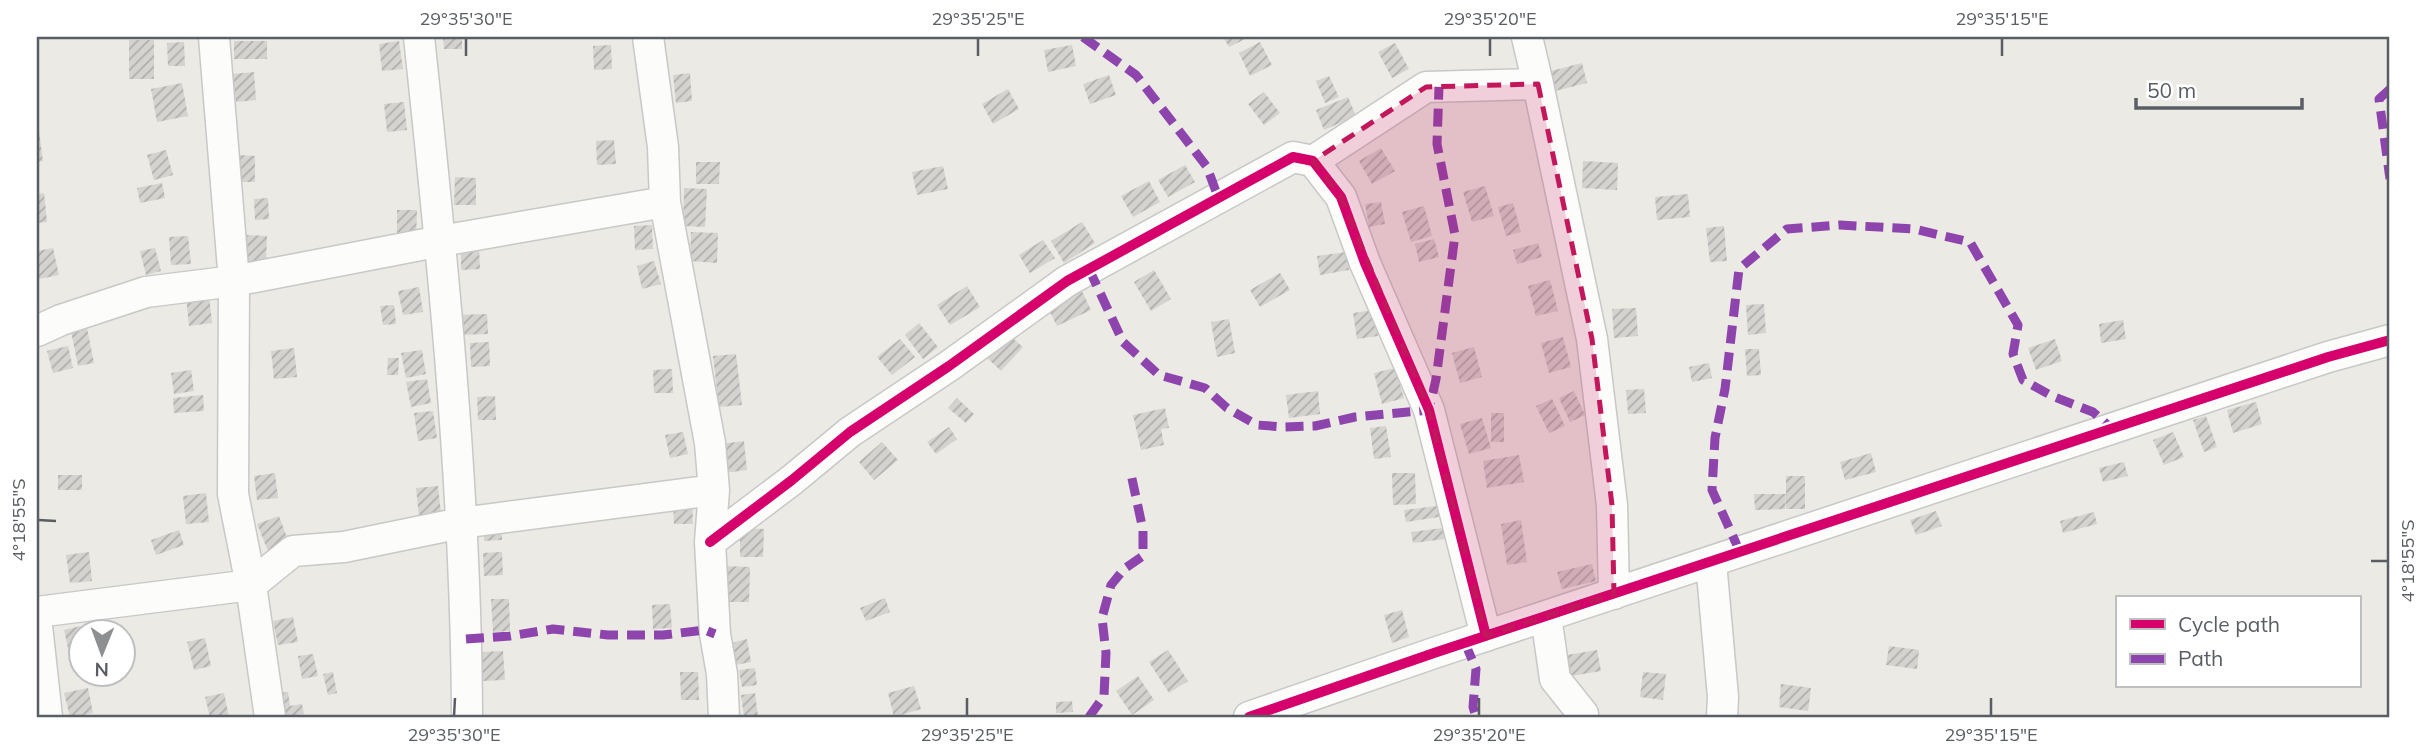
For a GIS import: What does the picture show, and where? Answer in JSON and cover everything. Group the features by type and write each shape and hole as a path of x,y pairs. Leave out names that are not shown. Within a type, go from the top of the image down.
{"street":[{"path":"214,37 234,281 233,494 251,585 270,717"},
{"path":"419,37 441,241 461,523 467,717"},
{"path":"648,37 663,147 665,202 708,430 714,490 710,541 715,634 722,674 724,717"},
{"path":"1527,37 1592,339 1612,505 1614,594"},
{"path":"1313,161 1426,87 1538,84"},
{"path":"710,541 792,480 850,432 949,366 1067,281 1293,156 1313,161 1341,197 1365,263 1429,410 1486,636"},
{"path":"37,331 61,320 146,292 234,281 665,202"},
{"path":"1249,717 2328,357 2390,341"},
{"path":"37,612 251,585 293,551 344,547 461,523 714,490"},
{"path":"1711,562 1723,697 1722,717"},
{"path":"1546,616 1555,679 1583,717"},
{"path":"37,626 47,717"}],"highlighted area":[{"path":"1538,84 1592,339 1612,505 1614,594 1486,636 1429,410 1341,197 1313,161 1426,87"}],"building":[{"path":"443,37 462,37 462,49 444,49"},
{"path":"1223,37 1249,37 1229,47"},
{"path":"129,40 154,40 154,79 129,79"},
{"path":"234,41 267,41 267,59 234,59"},
{"path":"399,41 403,69 382,71 379,44"},
{"path":"184,42 185,66 168,66 167,43"},
{"path":"1260,42 1272,65 1250,76 1239,53"},
{"path":"1395,43 1409,69 1392,78 1378,52"},
{"path":"611,45 612,69 594,70 593,46"},
{"path":"1072,45 1076,66 1048,72 1044,50"},
{"path":"1582,63 1587,83 1555,91 1551,71"},
{"path":"254,72 256,100 236,102 233,74"},
{"path":"690,73 692,101 676,103 673,75"},
{"path":"1109,75 1116,95 1090,104 1083,84"},
{"path":"1329,76 1339,97 1325,103 1316,81"},
{"path":"182,83 188,116 157,122 151,89"},
{"path":"1008,89 1019,109 993,124 982,104"},
{"path":"1264,92 1280,113 1264,125 1248,104"},
{"path":"1348,97 1356,116 1324,130 1316,110"},
{"path":"404,102 407,130 387,132 384,104"},
{"path":"39,131 43,161 37,162 37,132"},
{"path":"614,140 616,164 597,165 596,141"},
{"path":"1381,148 1395,171 1372,184 1359,161"},
{"path":"166,150 173,175 154,180 147,155"},
{"path":"239,155 255,156 255,182 238,182"},
{"path":"1583,161 1618,163 1617,190 1582,188"},
{"path":"696,162 720,162 719,184 696,184"},
{"path":"1185,165 1195,182 1168,197 1158,180"},
{"path":"943,166 948,189 917,195 912,172"},
{"path":"455,177 476,178 476,205 454,205"},
{"path":"1149,181 1160,202 1133,217 1121,196"},
{"path":"162,183 165,198 140,203 137,188"},
{"path":"1485,186 1494,216 1472,222 1463,192"},
{"path":"684,188 707,189 705,227 683,226"},
{"path":"44,193 47,222 37,223 37,194"},
{"path":"1688,194 1690,217 1657,220 1655,197"},
{"path":"268,198 269,219 255,220 254,199"},
{"path":"1381,202 1385,224 1369,227 1365,204"},
{"path":"1513,203 1521,232 1506,236 1498,207"},
{"path":"1424,206 1432,236 1411,242 1402,212"},
{"path":"397,210 417,210 416,239 397,238"},
{"path":"1082,222 1095,243 1064,263 1051,241"},
{"path":"652,225 653,249 635,250 634,226"},
{"path":"1724,226 1727,261 1710,262 1706,228"},
{"path":"691,232 718,233 717,263 690,261"},
{"path":"247,235 267,236 266,264 246,263"},
{"path":"188,236 191,264 171,265 169,237"},
{"path":"1434,239 1439,257 1419,262 1415,244"},
{"path":"1043,240 1055,258 1030,273 1019,255"},
{"path":"1538,243 1542,257 1517,264 1513,250"},
{"path":"461,246 479,246 480,269 461,270"},
{"path":"53,248 59,275 39,279 37,251"},
{"path":"155,248 161,271 146,275 140,251"},
{"path":"1347,252 1349,270 1320,275 1317,256"},
{"path":"654,261 661,284 642,289 637,266"},
{"path":"1154,270 1171,299 1151,311 1134,282"},
{"path":"1280,273 1290,290 1260,307 1250,290"},
{"path":"1550,280 1558,311 1536,316 1528,286"},
{"path":"967,286 980,307 950,325 937,305"},
{"path":"419,287 423,312 403,315 398,291"},
{"path":"1081,289 1091,310 1057,326 1047,306"},
{"path":"209,295 212,323 189,326 186,297"},
{"path":"1764,304 1766,333 1748,335 1746,305"},
{"path":"394,305 396,324 383,325 380,306"},
{"path":"1636,308 1638,336 1614,338 1612,309"},
{"path":"1374,310 1378,336 1357,339 1353,313"},
{"path":"487,314 488,334 457,335 456,315"},
{"path":"1229,319 1235,353 1217,357 1211,322"},
{"path":"2123,320 2126,339 2101,343 2099,324"},
{"path":"919,323 938,347 923,359 905,335"},
{"path":"87,328 94,363 78,366 71,331"},
{"path":"1007,333 1023,347 1001,371 985,356"},
{"path":"1563,337 1571,367 1549,373 1541,343"},
{"path":"900,339 915,357 892,375 877,357"},
{"path":"2055,339 2062,361 2036,370 2028,348"},
{"path":"489,342 490,366 471,367 470,343"},
{"path":"68,346 73,368 53,373 47,351"},
{"path":"1474,347 1482,377 1460,383 1452,353"},
{"path":"294,348 297,377 274,379 271,351"},
{"path":"1745,349 1759,349 1761,375 1747,376"},
{"path":"422,350 426,374 406,378 401,353"},
{"path":"736,354 742,405 719,407 713,356"},
{"path":"388,358 399,358 398,375 387,375"},
{"path":"1709,363 1712,378 1692,382 1689,367"},
{"path":"1395,368 1404,398 1382,404 1374,373"},
{"path":"672,369 673,393 654,393 653,370"},
{"path":"191,370 194,391 174,394 171,373"},
{"path":"427,379 431,403 411,407 406,382"},
{"path":"1644,389 1646,413 1628,414 1626,390"},
{"path":"1318,391 1320,414 1289,418 1286,395"},
{"path":"1574,391 1585,415 1570,422 1559,398"},
{"path":"203,395 204,411 174,413 173,398"},
{"path":"495,396 496,420 478,420 477,397"},
{"path":"957,398 974,414 966,423 948,408"},
{"path":"1552,399 1565,426 1549,433 1536,406"},
{"path":"2256,402 2262,424 2233,433 2227,410"},
{"path":"1165,408 1169,428 1161,429 1164,445 1141,450 1133,415"},
{"path":"433,411 437,438 418,441 414,413"},
{"path":"1491,413 1504,413 1504,442 1491,442"},
{"path":"2206,416 2217,447 2204,452 2193,420"},
{"path":"1482,418 1491,448 1469,454 1460,424"},
{"path":"1386,426 1391,457 1374,459 1370,428"},
{"path":"949,427 957,439 936,454 927,442"},
{"path":"683,432 688,454 670,458 665,435"},
{"path":"2173,432 2184,457 2164,465 2153,440"},
{"path":"744,441 747,470 724,473 720,444"},
{"path":"882,442 898,460 874,480 859,462"},
{"path":"1871,453 1876,472 1845,480 1840,462"},
{"path":"1519,455 1524,482 1487,488 1483,461"},
{"path":"2124,462 2128,476 2103,482 2099,468"},
{"path":"275,473 278,498 257,500 254,476"},
{"path":"1392,473 1415,473 1416,504 1393,505"},
{"path":"58,475 82,475 82,490 58,490"},
{"path":"1786,476 1805,476 1805,509 1786,509 1785,497 1785,509 1755,510 1754,494 1786,494"},
{"path":"438,486 441,514 419,517 416,488"},
{"path":"206,493 209,522 186,524 183,496"},
{"path":"692,500 693,524 674,524 673,501"},
{"path":"1437,506 1439,517 1406,522 1404,510"},
{"path":"1936,511 1942,526 1916,535 1910,520"},
{"path":"2094,512 2097,524 2063,533 2060,521"},
{"path":"279,516 289,543 268,551 257,524"},
{"path":"501,517 502,540 484,541 483,518"},
{"path":"1521,520 1527,562 1507,565 1501,524"},
{"path":"740,528 764,529 763,557 740,557"},
{"path":"1443,528 1445,539 1413,543 1411,532"},
{"path":"179,530 184,545 156,555 151,540"},
{"path":"89,552 92,581 70,583 66,555"},
{"path":"502,552 503,575 484,576 483,553"},
{"path":"1592,564 1596,581 1562,589 1557,572"},
{"path":"725,566 750,567 749,602 723,602"},
{"path":"885,598 890,612 866,621 860,608"},
{"path":"491,599 509,599 510,631 493,632"},
{"path":"670,604 672,628 653,629 652,605"},
{"path":"1402,610 1409,637 1392,643 1384,615"},
{"path":"293,617 298,642 278,645 273,621"},
{"path":"205,638 211,666 194,670 187,642"},
{"path":"747,639 751,662 735,665 731,643"},
{"path":"1889,646 1919,650 1917,669 1886,665"},
{"path":"1168,650 1188,681 1169,693 1149,662"},
{"path":"1597,650 1601,671 1571,676 1567,655"},
{"path":"503,651 505,680 482,681 480,652"},
{"path":"313,654 318,676 302,679 298,656"},
{"path":"755,668 757,685 742,687 739,670"},
{"path":"333,672 337,693 328,695 323,674"},
{"path":"680,672 698,672 699,700 681,700"},
{"path":"1643,672 1666,674 1663,700 1640,697"},
{"path":"1138,676 1154,700 1132,715 1116,691"},
{"path":"1781,684 1811,688 1808,711 1779,707"},
{"path":"914,686 921,709 894,717 888,693"},
{"path":"88,688 93,713 70,717 64,693"},
{"path":"288,692 290,706 302,704 304,714 283,717 279,693"},
{"path":"224,693 229,717 210,717 205,697"},
{"path":"755,693 758,717 744,717 741,695"},
{"path":"1072,701 1073,712 1056,713 1056,702"}],"marked path":[{"path":"1083,37 1136,75 1207,167 1218,197"},
{"path":"1089,269 1123,342 1159,375 1205,388 1227,408 1257,425 1315,426 1355,417 1429,410 1436,379 1455,235 1437,144 1439,87"},
{"path":"2390,89 2379,99 2390,179"},
{"path":"1740,552 1712,490 1715,438 1725,389 1739,269 1787,229 1840,225 1914,229 1970,242 2018,325 2013,354 2023,380 2052,396 2093,412 2112,429"},
{"path":"1089,717 1104,696 1106,653 1102,618 1111,585 1124,569 1143,556 1143,530 1131,474"},
{"path":"466,639 553,629 608,635 663,635 705,630 715,634"},
{"path":"1465,643 1476,669 1473,707 1476,717"}],"cycle path":[{"path":"710,542 850,432 949,366 1067,281 1293,157 1313,161 1341,197 1365,263 1429,410 1486,636"},
{"path":"1249,717 1434,653 2328,357 2390,340"}]}
